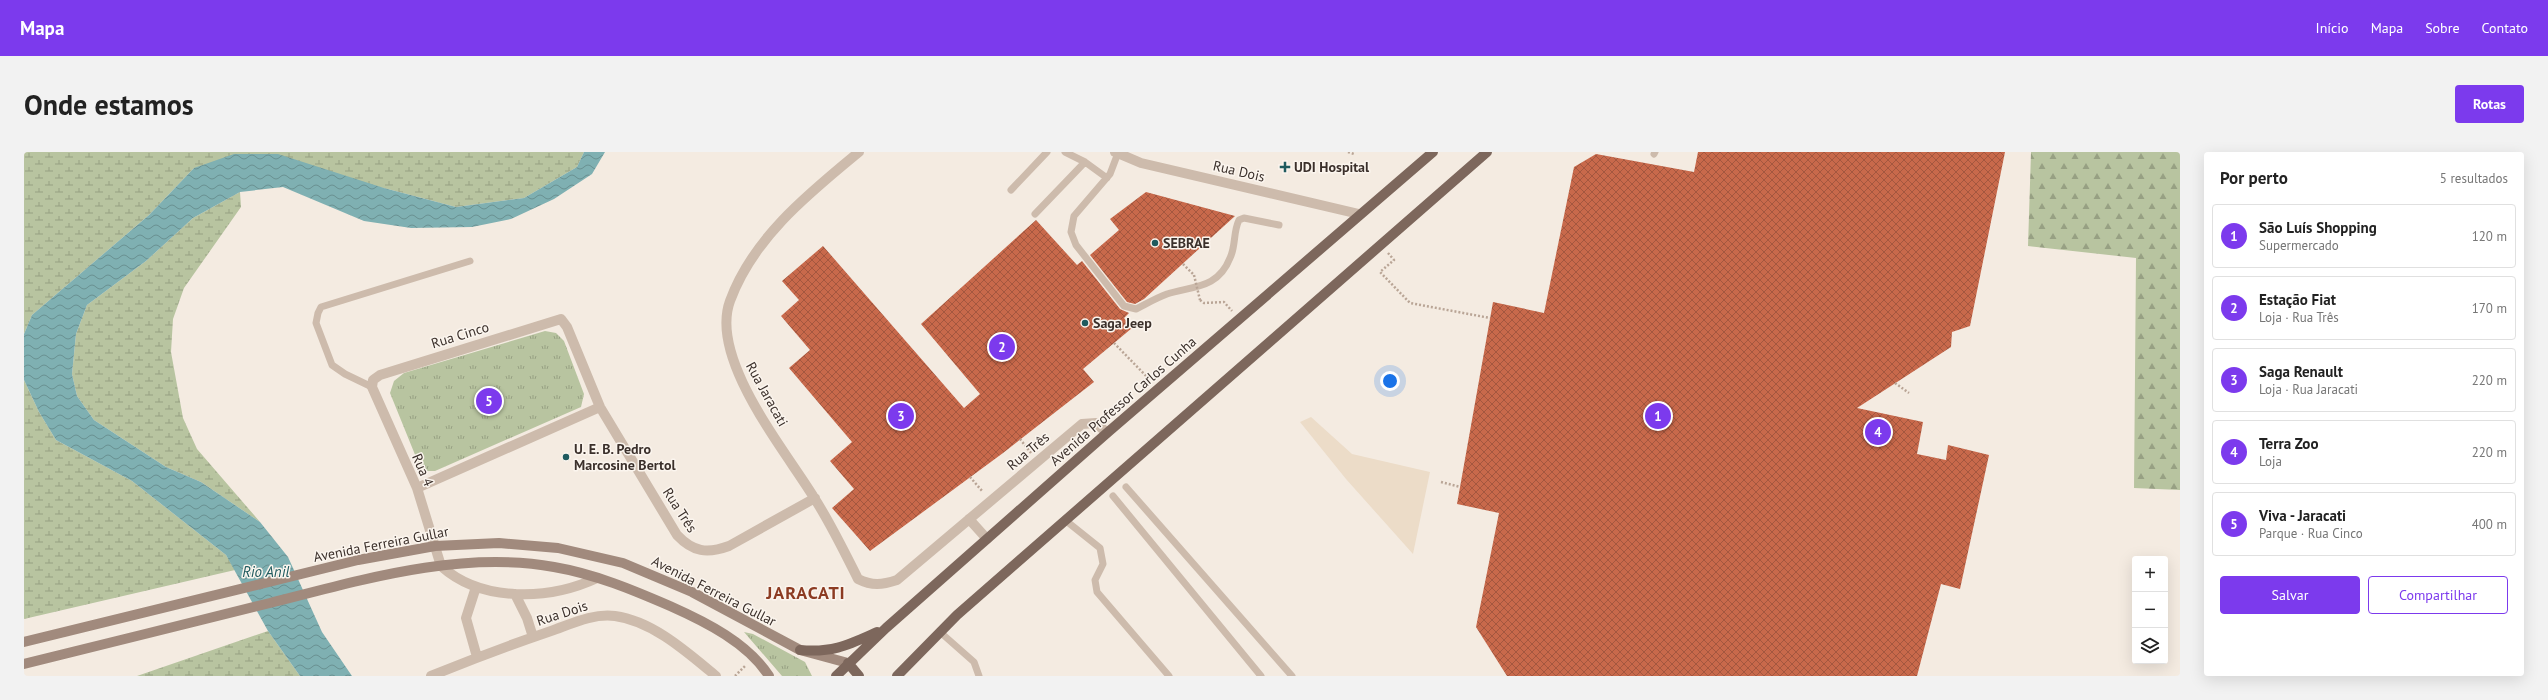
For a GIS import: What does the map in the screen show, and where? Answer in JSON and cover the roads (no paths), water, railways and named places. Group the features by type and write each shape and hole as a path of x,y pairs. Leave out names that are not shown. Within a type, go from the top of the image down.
{"main road":[{"name":"Avenida Professor Carlos Cunha","path":"836,676 886,628 1159,388 1358,214 1433,152"},
{"path":"896,676 940,632 1065,520 1487,152"},
{"name":"Avenida Ferreira Gullar","path":"24,642 358,560 435,546 463,543 529,545 591,555 623,563 692,592 800,650 848,663"},
{"path":"24,664 364,580 441,566 528,564 553,567 597,578 630,589 708,625 751,655 769,676"},
{"path":"800,650 826,651 838,649 886,628"},
{"path":"848,663 859,676"}],"street":[{"name":"Rua Jaracati","path":"859,152 777,225 751,260 729,302 726,339 738,374 767,424 814,498 858,579 867,584 884,584"},
{"name":"Rua Dois","path":"1116,153 1141,163 1358,214"},
{"name":"Rua Cinco","path":"372,387 374,380 380,375 556,319 564,321"},
{"name":"Rua Três","path":"564,321 600,407 677,535 692,549 709,551 729,546 814,498"},
{"name":"Rua 4","path":"372,387 417,488 441,566"},
{"path":"417,488 600,407"},
{"name":"Rua Três","path":"884,584 897,580 1085,423 1096,423 1108,433"},
{"path":"969,519 987,539"},
{"path":"441,566 450,574 476,587 515,594 566,590 597,578"},
{"path":"476,587 466,618 477,657"},
{"path":"515,594 527,618 533,637"},
{"name":"Rua Dois","path":"431,676 477,657 594,616 617,616 641,624 663,636 716,676"}],"lane":[{"path":"1011,190 1047,152"},
{"path":"1065,152 1085,162 1107,178"},
{"path":"1116,153 1107,178 1074,216 1071,232 1076,245 1124,306 1136,309 1166,294 1202,287 1212,281 1226,267 1231,257 1239,220 1244,218 1279,225"},
{"path":"1035,214 1085,162"},
{"path":"372,387 345,374 332,365 316,324 321,307 470,261"},
{"path":"1126,487 1292,676"},
{"path":"1113,496 1261,676"},
{"path":"1065,520 1100,548 1103,564 1095,580 1097,592 1169,676"},
{"path":"940,632 974,662 979,676"}],"water":[{"name":"Rio Anil","path":"584,152 605,152 592,174 554,199 511,219 472,227 411,228 364,221 283,187 240,192 193,218 146,261 87,305 76,334 72,374 77,396 94,420 166,467 201,482 260,522 288,557 322,632 352,676 300,676 268,631 226,555 132,481 56,440 39,412 24,380 24,334 32,315 149,215 194,168 234,154 278,154 384,188 456,207 524,198 577,167"}],"place":[{"name":"UDI Hospital","path":"1285,167"},
{"name":"SEBRAE","path":"1155,243"},
{"name":"Saga Jeep","path":"1085,323"},
{"name":"Estação Fiat","path":"1002,347"},
{"name":"Viva - Jaracati","path":"489,401"},
{"name":"Saga Renault","path":"901,416"},
{"name":"São Luís Shopping","path":"1658,416"},
{"name":"Terra Zoo","path":"1878,432"},
{"name":"U. E. B. Pedro Marcosine Bertol","path":"566,457"}],"district":[{"name":"JARACATI","path":"806,593"}]}
